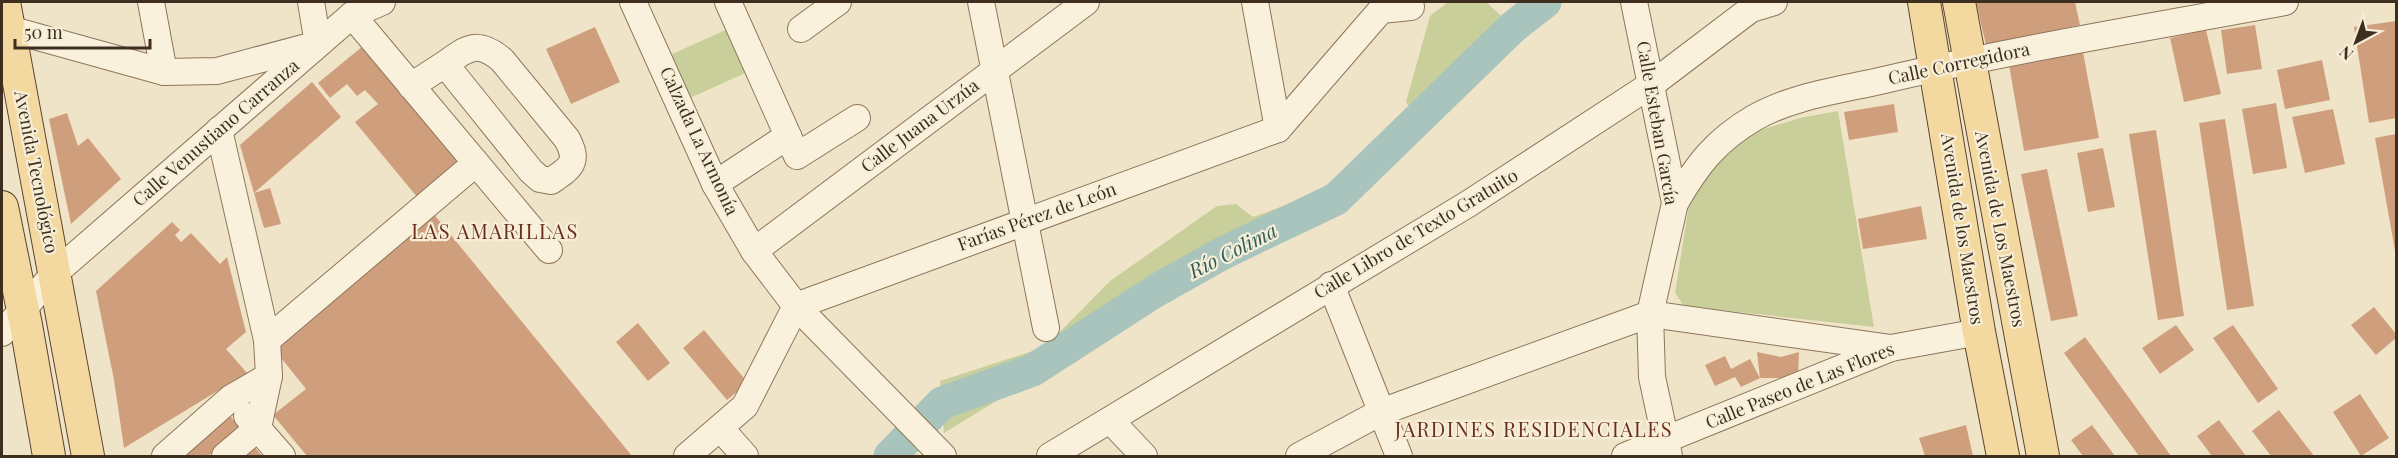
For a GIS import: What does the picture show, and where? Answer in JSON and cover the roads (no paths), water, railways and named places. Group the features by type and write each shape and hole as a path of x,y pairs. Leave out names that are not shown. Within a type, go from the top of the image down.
{"main road":[{"name":"Avenida de los Maestros","path":"1924,2 1979,332 2003,456"},
{"name":"Avenida de Los Maestros","path":"1959,2 2043,456"},
{"name":"Avenida Tecnológico","path":"5,20 55,273 88,456"},
{"path":"2,207 17,322 49,456"}],"street":[{"path":"151,2 164,72"},
{"path":"5,20 22,35 164,72 217,71 318,44 311,2"},
{"name":"Calle Venustiano Carranza","path":"17,322 55,273 352,15 382,2"},
{"name":"Calzada La Armonía","path":"633,2 715,184 754,251 796,306 937,449"},
{"path":"728,2 797,156 857,118"},
{"path":"801,29 838,2"},
{"path":"981,2 1046,328"},
{"name":"Calle Juana Urzúa","path":"754,251 1086,2"},
{"path":"1255,2 1278,129"},
{"name":"Calle Esteban García","path":"1634,2 1675,203 1650,314 1652,377 1667,448"},
{"name":"Calle Libro de Texto Gratuito","path":"1050,456 1468,204 1652,84 1751,9 1774,2"},
{"name":"Calle Corregidora","path":"1675,203 1692,174 1712,148 1756,117 1786,103 1969,61 2285,2"},
{"path":"1278,129 1381,10 1411,7"},
{"path":"352,15 549,250"},
{"path":"411,86 461,52 475,47 491,51 502,60 567,139 574,154 573,161 566,171 551,181 540,179 531,171 445,64"},
{"name":"Farías Pérez de León","path":"796,306 1278,129"},
{"path":"219,130 267,340 269,376 258,428 225,456"},
{"path":"715,184 788,136"},
{"path":"267,340 476,163"},
{"path":"1331,285 1399,456"},
{"path":"687,456 746,406 796,306"},
{"path":"1299,456 1381,412 1650,314 1891,348"},
{"name":"Calle Paseo de Las Flores","path":"1625,456 1667,448 1891,348 1979,332"},
{"path":"165,456 231,398 269,376"},
{"path":"231,398 282,456"},
{"path":"1111,421 1144,456"},
{"path":"721,429 745,456"}],"waterway":[{"name":"Río Colima","path":"890,456 942,403 1033,370 1157,290 1223,253 1336,199 1513,27 1545,2"}],"district":[{"name":"LAS AMARILLAS","path":"495,232"},
{"name":"JARDINES RESIDENCIALES","path":"1534,430"}]}
